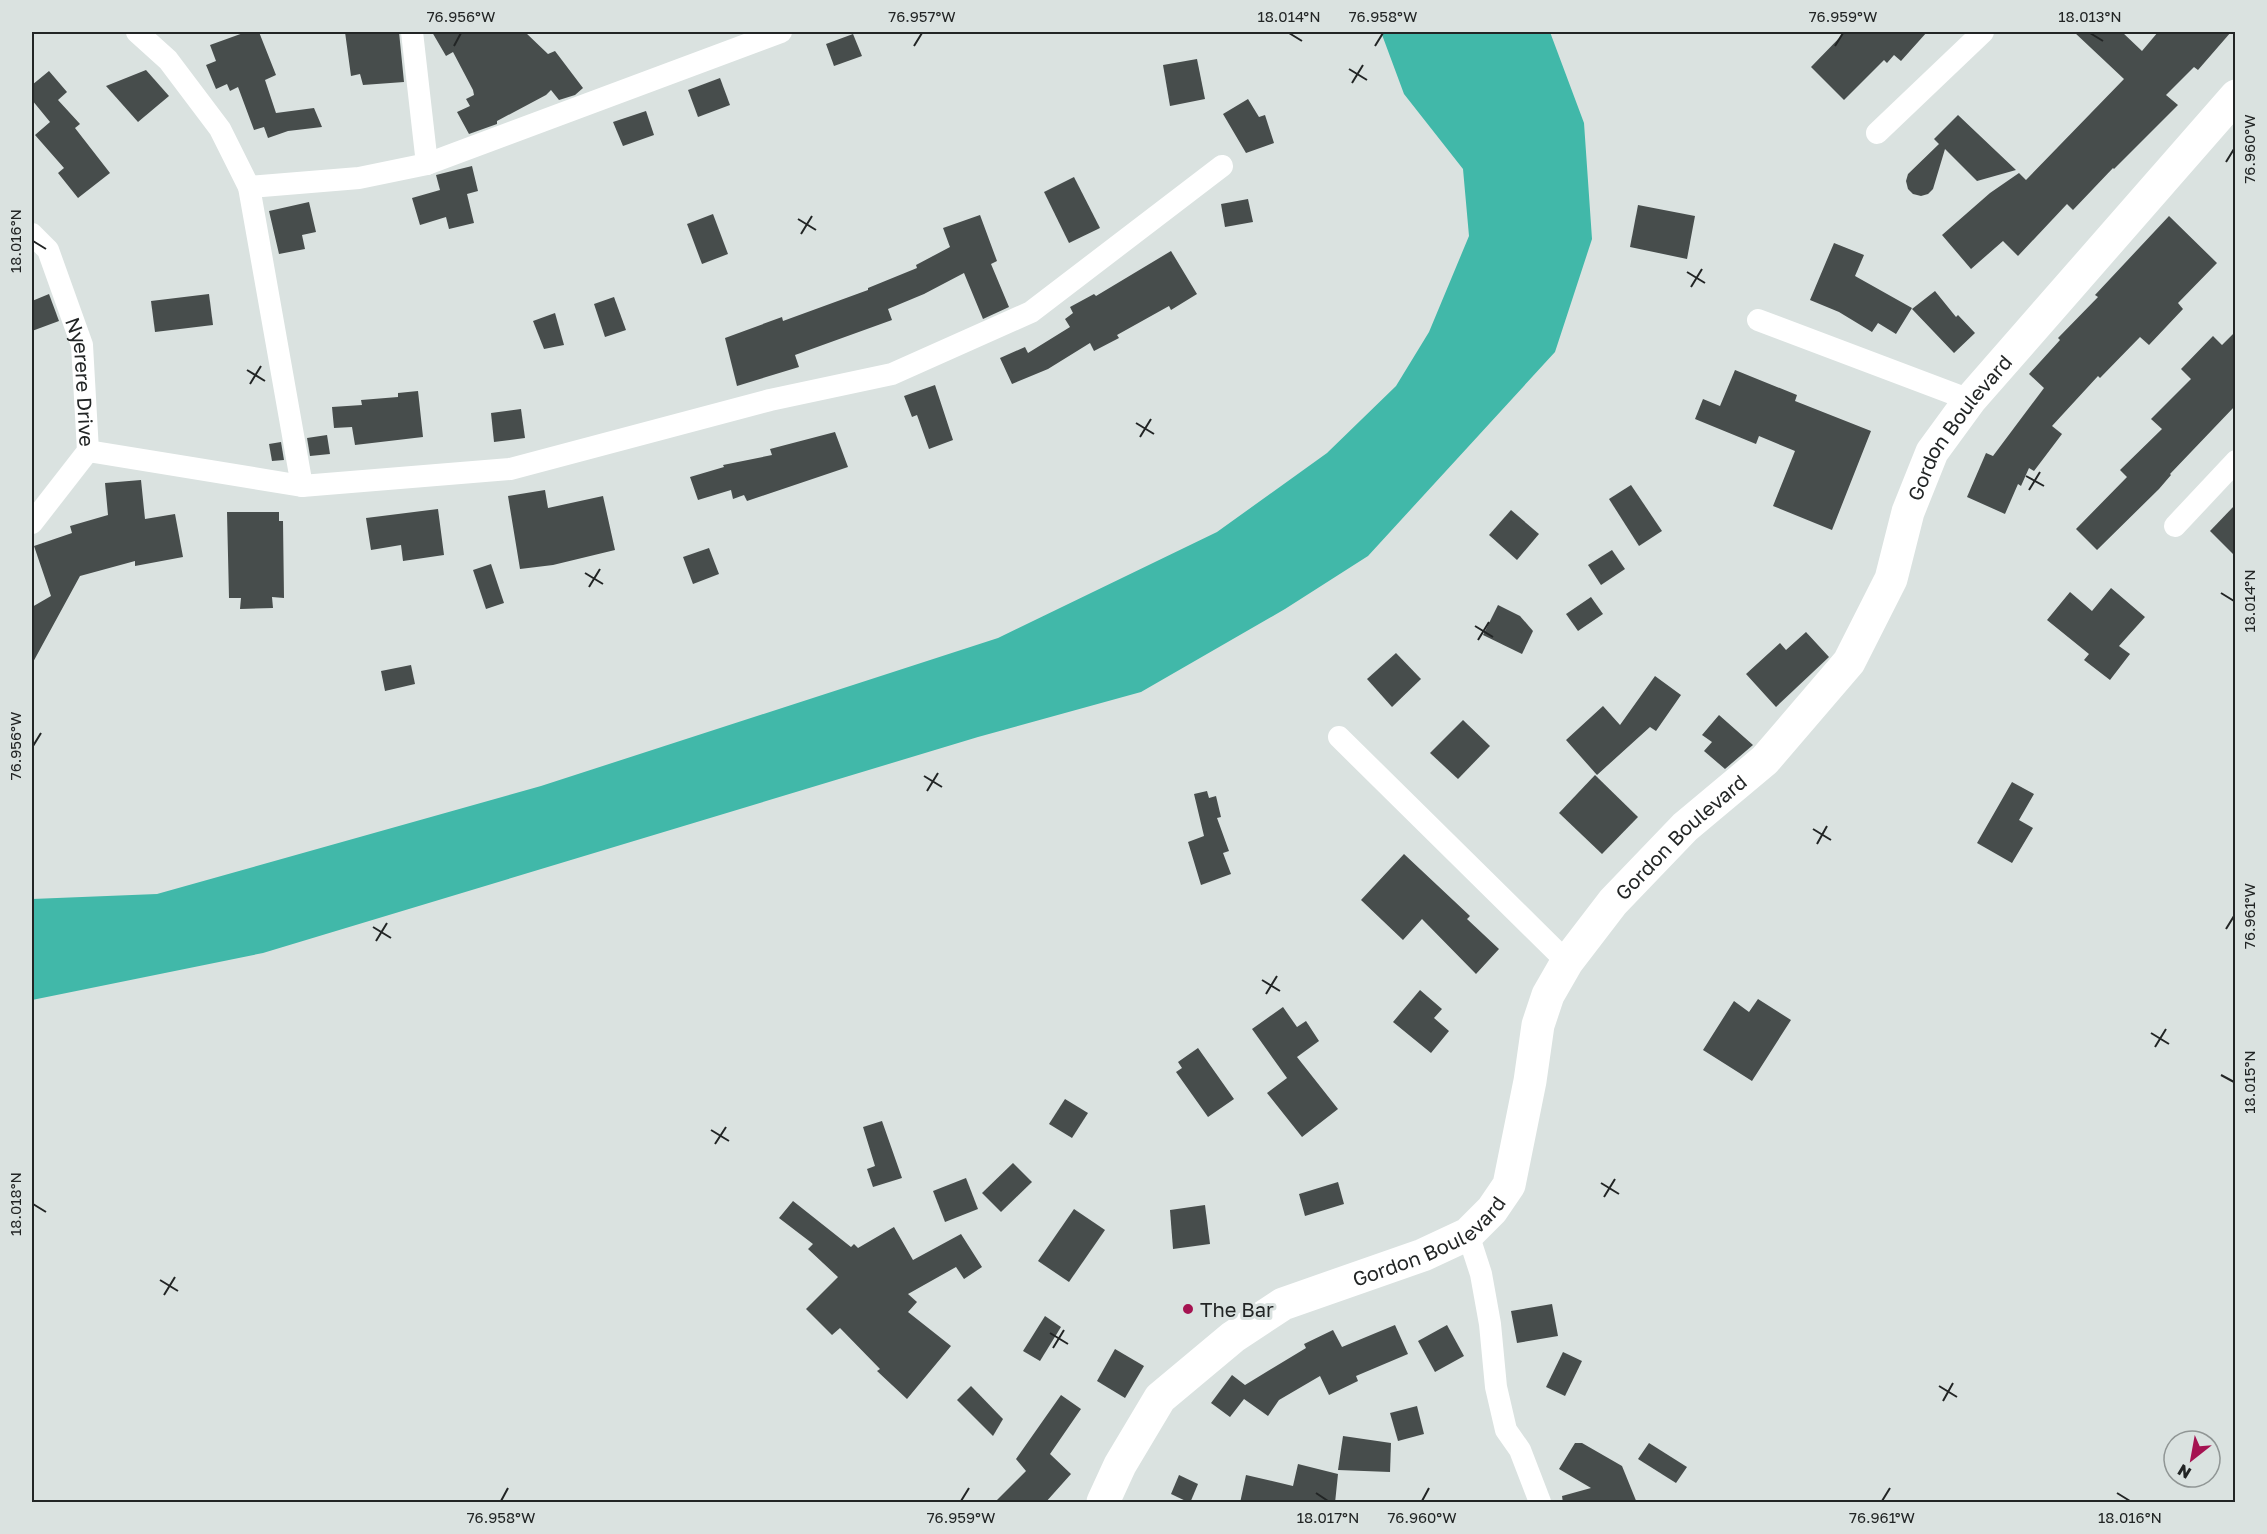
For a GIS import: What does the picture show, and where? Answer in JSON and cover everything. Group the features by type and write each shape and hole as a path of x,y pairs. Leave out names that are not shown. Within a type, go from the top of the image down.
{"street":[{"path":"137,32 168,60 220,129 249,187 302,486"},
{"path":"412,32 427,164"},
{"path":"249,187 359,178 427,164 781,32"},
{"path":"1877,133 1983,32"},
{"name":"Gordon Boulevard","path":"1103,1503 1120,1465 1160,1398 1233,1337 1283,1304 1423,1255 1468,1234 1492,1210 1509,1185 1530,1081 1538,1025 1548,995 1567,962 1613,902 1685,827 1765,760 1849,662 1891,579 1908,512 1932,452 1970,400 2235,96"},
{"path":"88,450 302,486 510,469 770,400 892,374 1031,312 1222,166"},
{"name":"Nyerere Drive","path":"32,234 48,250 82,345 88,450 32,523"},
{"path":"1758,320 1970,400"},
{"path":"2175,526 2235,461"},
{"path":"1339,737 1567,962"},
{"path":"1468,1234 1481,1274 1490,1324 1496,1387 1506,1430 1520,1450 1540,1503"}],"shaded area":[{"path":"1381,32 1550,32 1584,123 1592,239 1555,352 1368,556 1285,609 1141,692 978,737 263,953 32,1000 32,899 157,894 541,786 998,638 1217,532 1327,453 1396,386 1429,332 1469,236 1463,169 1404,94"}],"building":[{"path":"246,32 259,32 276,75 265,80 276,113 314,108 322,127 288,131 268,138 264,127 254,130 238,87 230,91 227,84 216,89 206,65 216,61 210,45"},
{"path":"345,32 399,32 404,82 363,85 360,74 351,76"},
{"path":"432,32 525,32 548,54 555,51 583,88 575,95 559,100 551,90 546,95 497,121 497,124 469,134 457,112 470,106 466,99 474,95 473,90 453,52 446,56"},
{"path":"1845,32 1927,32 1901,61 1894,55 1887,63 1884,60 1844,100 1811,67"},
{"path":"2074,32 2122,32 2142,51 2158,32 2231,32 2198,70 2194,67 2166,95 2178,105 2073,210 2067,204 2018,256 2003,241 1971,269 1942,235 1990,193 2019,173 2026,180 2124,79"},
{"path":"853,34 862,56 834,66 826,44"},
{"path":"1197,59 1205,99 1170,106 1163,65"},
{"path":"146,70 169,96 138,122 106,86"},
{"path":"49,71 67,92 58,100 80,124 75,128 110,173 78,198 58,173 64,168 35,135 50,122 32,100 32,85"},
{"path":"720,78 730,105 698,117 688,90"},
{"path":"1248,99 1259,117 1265,115 1274,143 1246,153 1223,114"},
{"path":"646,111 654,135 623,146 613,122"},
{"path":"1958,115 2016,170 1977,181 1945,149 1933,189 1921,196 1913,194 1908,189 1906,181 1908,174 1939,144 1934,139"},
{"path":"472,166 478,191 467,194 474,223 449,229 446,217 420,225 412,198 440,190 436,175"},
{"path":"1074,177 1100,228 1069,243 1044,192"},
{"path":"1248,199 1253,222 1225,227 1221,204"},
{"path":"309,202 316,232 302,235 305,249 279,254 269,211"},
{"path":"1638,205 1695,216 1687,259 1630,247"},
{"path":"713,214 728,254 702,264 687,224"},
{"path":"980,215 997,261 991,264 1009,307 983,319 964,273 924,294 888,309 892,320 795,355 799,367 737,386 725,338 782,317 783,321 868,290 868,288 917,268 916,265 950,247 943,228"},
{"path":"2169,216 2217,263 2178,303 2183,309 2149,345 2140,337 2100,378 2098,376 2052,426 2062,434 2034,471 2029,468 2021,486 2018,484 2005,514 1967,497 1986,453 1993,456 2044,388 2029,374 2060,340 2058,338 2098,297 2095,295"},
{"path":"1834,243 1864,255 1855,276 1912,308 1896,334 1878,323 1872,332 1839,312 1810,300"},
{"path":"1171,251 1197,294 1171,310 1169,306 1117,335 1119,338 1094,351 1090,343 1048,369 1012,384 1000,358 1025,347 1028,353 1070,327 1065,319 1073,313 1070,307 1094,294 1096,296"},
{"path":"1935,291 1956,317 1958,315 1975,333 1954,353 1912,309"},
{"path":"49,294 59,321 32,331 32,301"},
{"path":"209,294 213,325 155,332 151,301"},
{"path":"614,297 626,330 605,337 594,304"},
{"path":"555,313 564,345 544,349 533,321"},
{"path":"2235,332 2235,406 2170,474 2159,489 2097,550 2076,529 2127,477 2120,470 2162,429 2151,419 2191,379 2181,369 2213,336 2222,345"},
{"path":"1735,370 1797,395 1795,401 1871,431 1832,530 1773,506 1795,451 1759,436 1756,444 1695,419 1703,399 1720,406"},
{"path":"935,385 953,440 929,449 917,415 912,417 904,396"},
{"path":"418,391 423,437 355,445 352,427 334,428 332,407 362,405 361,400 398,397 398,393"},
{"path":"521,409 525,438 494,442 491,413"},
{"path":"835,432 848,467 747,501 744,495 733,499 731,490 698,500 690,477 724,467 723,465 772,455 770,449"},
{"path":"327,435 330,454 310,456 307,438"},
{"path":"281,442 284,460 272,461 269,444"},
{"path":"141,480 145,519 175,514 183,557 135,566 135,561 80,576 32,664 32,607 51,596 34,546 72,533 70,526 108,515 105,483"},
{"path":"1631,485 1662,531 1639,546 1609,499"},
{"path":"545,490 548,508 603,496 615,550 553,565 520,569 508,496"},
{"path":"2235,505 2235,556 2210,531"},
{"path":"438,509 444,555 403,561 401,545 371,550 366,518"},
{"path":"1511,510 1539,534 1517,560 1489,535"},
{"path":"227,512 279,512 279,521 283,521 284,598 272,597 273,608 240,609 241,598 229,598"},
{"path":"709,548 719,574 693,584 683,557"},
{"path":"1612,550 1625,569 1601,585 1588,565"},
{"path":"491,564 504,603 486,609 473,570"},
{"path":"2111,588 2145,617 2119,646 2130,654 2110,680 2084,660 2089,654 2047,620 2070,592 2092,611"},
{"path":"1591,597 1603,614 1578,631 1566,614"},
{"path":"1498,605 1520,616 1533,631 1522,654 1483,635"},
{"path":"1806,632 1829,657 1776,707 1746,674 1780,643 1786,650"},
{"path":"1396,653 1421,679 1392,707 1367,679"},
{"path":"411,665 415,684 385,691 381,671"},
{"path":"1655,676 1681,695 1656,731 1650,727 1597,775 1566,740 1603,706 1620,725"},
{"path":"1719,715 1753,745 1725,769 1704,751 1712,742 1702,735"},
{"path":"1463,720 1490,746 1458,779 1430,753"},
{"path":"1595,775 1638,817 1602,854 1559,813"},
{"path":"2012,782 2034,794 2019,820 2033,828 2012,863 1977,843"},
{"path":"1207,791 1209,798 1216,796 1221,817 1217,818 1229,851 1223,853 1231,874 1201,885 1188,842 1204,836 1194,794"},
{"path":"1404,854 1470,916 1467,919 1499,949 1476,974 1422,919 1403,940 1361,900"},
{"path":"1420,990 1442,1009 1434,1018 1449,1031 1431,1053 1393,1022"},
{"path":"1758,999 1791,1020 1752,1081 1703,1050 1734,1001 1749,1012"},
{"path":"1283,1007 1297,1027 1306,1021 1319,1041 1297,1057 1338,1109 1302,1137 1267,1093 1287,1078 1252,1029"},
{"path":"1198,1048 1234,1099 1208,1117 1176,1072 1182,1068 1178,1062"},
{"path":"1065,1099 1088,1113 1072,1138 1049,1124"},
{"path":"882,1121 902,1178 873,1187 867,1169 875,1166 863,1127"},
{"path":"1013,1163 1032,1182 1001,1212 982,1193"},
{"path":"966,1178 978,1209 945,1222 933,1191"},
{"path":"1338,1182 1344,1204 1305,1216 1299,1194"},
{"path":"793,1201 851,1247 854,1244 858,1248 894,1227 913,1260 961,1234 982,1267 964,1279 956,1267 908,1294 917,1302 908,1312 951,1346 907,1399 877,1371 880,1369 840,1328 832,1335 806,1309 838,1277 808,1249 813,1244 779,1218"},
{"path":"1205,1205 1210,1244 1173,1249 1170,1210"},
{"path":"1074,1209 1105,1230 1069,1282 1038,1261"},
{"path":"1552,1304 1558,1336 1517,1343 1511,1311"},
{"path":"1045,1316 1061,1327 1040,1361 1023,1351"},
{"path":"1395,1325 1408,1354 1356,1376 1358,1381 1329,1395 1320,1376 1279,1400 1268,1416 1244,1399 1230,1417 1211,1403 1232,1375 1245,1385 1306,1348 1304,1344 1333,1330 1342,1347"},
{"path":"1447,1325 1464,1356 1435,1372 1418,1341"},
{"path":"1115,1349 1144,1366 1125,1398 1097,1381"},
{"path":"1563,1352 1582,1361 1565,1396 1546,1387"},
{"path":"971,1386 1003,1419 993,1436 957,1400"},
{"path":"1061,1395 1081,1409 1050,1454 1071,1474 1045,1503 994,1503 1026,1471 1016,1459"},
{"path":"1417,1406 1424,1434 1398,1441 1390,1413"},
{"path":"1343,1436 1391,1443 1390,1472 1338,1470"},
{"path":"1575,1443 1582,1443 1622,1466 1637,1503 1563,1503 1562,1496 1591,1488 1559,1469"},
{"path":"1649,1443 1687,1467 1676,1483 1638,1459"},
{"path":"1298,1464 1338,1474 1335,1503 1240,1503 1246,1475 1293,1486"},
{"path":"1179,1475 1198,1484 1190,1503 1171,1494"}],"place":[{"name":"The Bar","path":"1188,1309"}]}
